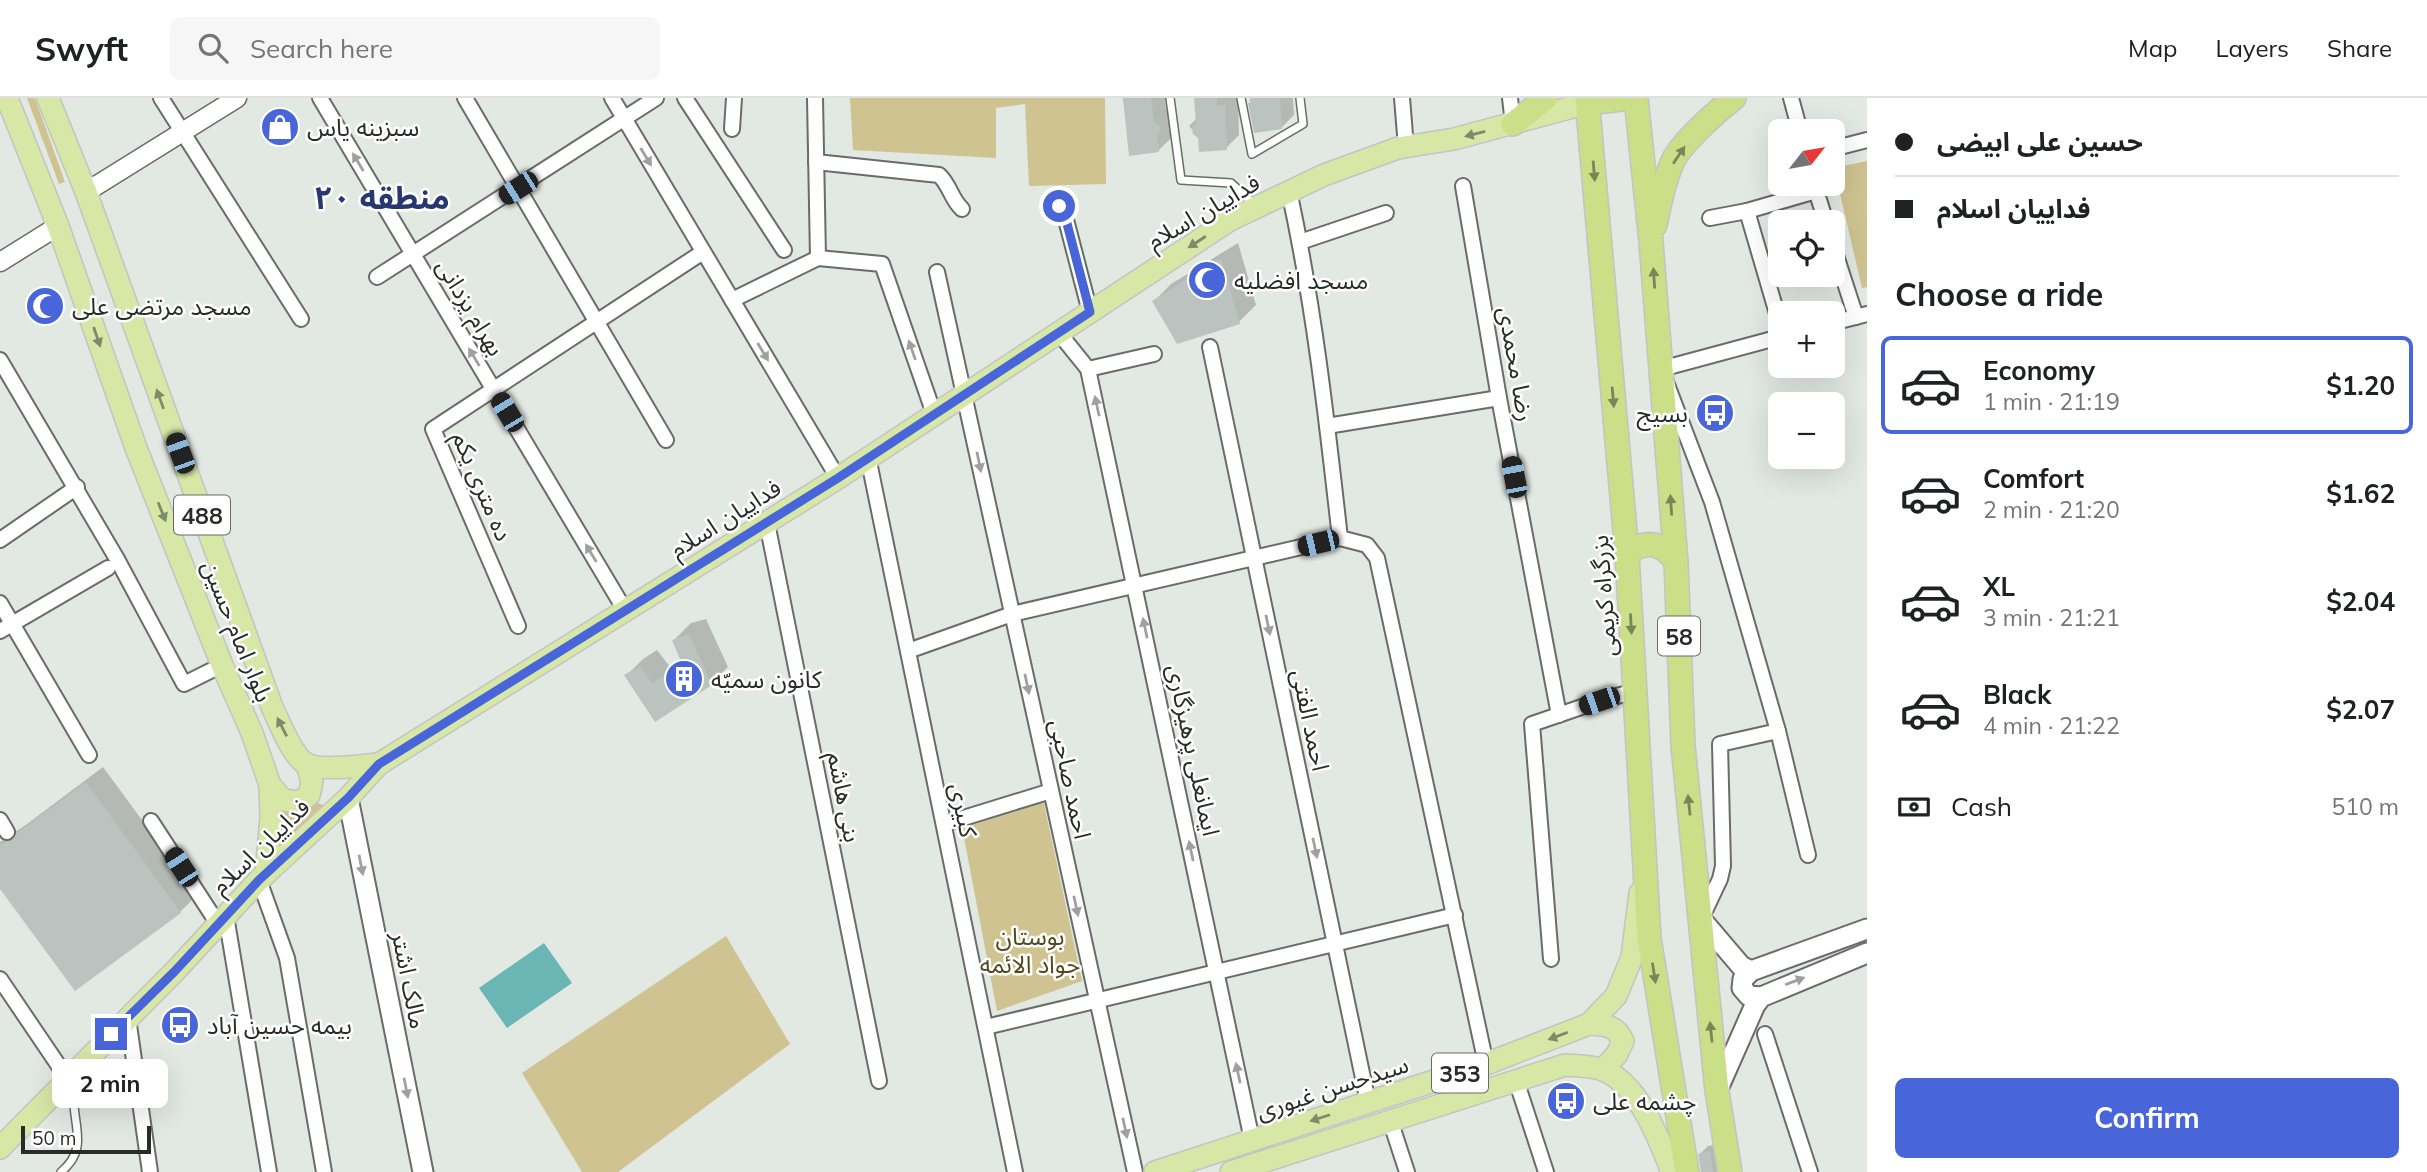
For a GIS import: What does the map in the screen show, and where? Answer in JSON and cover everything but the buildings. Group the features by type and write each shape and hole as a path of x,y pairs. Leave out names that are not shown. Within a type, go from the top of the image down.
{"highway":[{"path":"1513,124 1546,98"},
{"path":"1588,100 1629,98"},
{"name":"58","path":"1636,98 1651,242 1676,562 1683,745 1717,1091 1730,1172"},
{"path":"1651,242 1675,157 1705,124 1734,98"},
{"name":"بزرگراه کریمی","path":"1588,100 1627,554 1649,939 1686,1172"},
{"path":"1627,554 1644,544 1654,544 1663,547 1676,562"}],"main road":[{"name":"بلوار امام حسین","path":"7,98 58,226 136,449 252,733 270,785 271,817 262,877"},
{"name":"بلوار امام حسین","path":"48,98 86,192 272,707 294,751 307,764"},
{"name":"فداییان اسلام","path":"0,1148 262,877 348,798 379,764 838,478 1230,220 1324,175 1406,147 1454,139 1513,124 1588,100"},
{"path":"270,785 283,800 299,802 309,794 312,782 307,764 333,768 379,764"},
{"name":"مالک اشتر","path":"348,798 423,1172"},
{"name":"سیدحسن غیوری","path":"1155,1172 1486,1064 1589,1024 1616,996 1632,957 1644,856"},
{"path":"1701,919 1741,966 1751,971"},
{"path":"1867,929 1751,971 1743,979 1742,988 1749,996 1761,997 1867,953"},
{"path":"1717,1091 1761,997"},
{"path":"1589,1024 1609,1025 1619,1031 1623,1041 1617,1054 1603,1070"},
{"name":"سیدحسن غیوری","path":"1231,1172 1274,1165 1390,1120 1565,1065 1603,1070 1628,1087 1652,1122 1672,1172"}],"street":[{"path":"161,98 301,319"},
{"path":"86,192 236,98"},
{"name":"بهرام یزدانی","path":"320,98 626,612"},
{"path":"465,98 666,440"},
{"path":"611,98 838,478"},
{"path":"377,277 656,98"},
{"path":"685,98 784,250"},
{"path":"732,129 734,98"},
{"path":"815,98 818,258"},
{"path":"1402,98 1406,147"},
{"path":"1510,98 1513,124"},
{"path":"1791,98 1797,119"},
{"path":"1845,146 1867,141"},
{"path":"816,162 939,175 945,181 955,203 962,209"},
{"name":"رضا محمدی","path":"1463,186 1499,398 1559,715"},
{"path":"1289,191 1300,242 1327,426 1340,538"},
{"path":"1710,218 1747,211 1790,196"},
{"path":"1052,204 1059,206 1064,212 1090,312"},
{"path":"1747,211 1773,301"},
{"path":"1300,242 1386,213"},
{"path":"0,262 58,226"},
{"name":"ده متری یکم","path":"518,626 433,429 703,252"},
{"path":"732,300 818,258 882,264 934,414"},
{"name":"احمد صاحبی","path":"937,272 1135,1172"},
{"path":"1845,276 1861,316"},
{"path":"1059,333 1088,369 1154,355"},
{"path":"1768,341 1661,369 1712,502 1778,731 1808,855"},
{"name":"احمد الفتی","path":"1210,347 1368,1102"},
{"path":"0,360 77,487 184,684 210,671"},
{"name":"ایمانعلی پرهیزگاری","path":"1088,369 1136,584 1252,1140"},
{"path":"1327,426 1499,398"},
{"name":"کبیری","path":"869,457 1015,1172"},
{"path":"0,540 77,487"},
{"name":"بنی هاشم","path":"767,523 878,1081"},
{"path":"908,651 1012,614 1136,584 1340,538 1367,545 1377,558 1486,1064"},
{"path":"6,627 108,568"},
{"path":"0,603 6,627 89,755"},
{"path":"1551,959 1532,724 1635,691"},
{"path":"1701,919 1723,866 1720,744 1778,731"},
{"path":"944,824 1051,791"},
{"path":"151,821 222,920 269,1172"},
{"path":"262,877 287,958 324,1172"},
{"path":"986,1027 1455,915"},
{"path":"0,979 73,1072"},
{"path":"128,1018 150,1172"},
{"path":"1765,1034 1810,1172"},
{"path":"1516,1080 1546,1172"},
{"path":"1390,1120 1406,1172"}],"lane":[{"path":"1170,98 1181,180 1231,183 1257,207"},
{"path":"1241,98 1252,155 1303,124 1300,98"},
{"path":"61,1172 72,1163 79,1132 74,1104 73,1072"}],"green space":[{"path":"27,98 35,98 65,182 59,184"},
{"path":"850,98 1105,98 1106,184 1029,186 1025,104 996,108 996,158 853,150"},
{"path":"1867,161 1867,287 1862,288 1841,196 1845,196 1845,166"},
{"path":"267,774 298,796 326,806 276,854"},
{"name":"بوستان جواد الائمه","path":"1043,799 1082,981 997,1011 961,822"},
{"path":"726,936 790,1044 618,1172 582,1172 522,1073"}],"water":[{"path":"544,943 572,983 507,1028 479,988"}],"place":[{"name":"سبزینه یاس","path":"280,127"},
{"name":"مسجد افضلیه","path":"1207,280"},
{"name":"مسجد مرتضی علی","path":"45,306"},
{"name":"بسیج","path":"1715,413"},
{"name":"کانون سمیّه","path":"684,679"},
{"name":"بیمه حسین آباد","path":"180,1025"},
{"name":"چشمه علی","path":"1566,1101"}],"district":[{"name":"منطقه ۲۰","path":"382,197"}],"route":[{"path":"111,1034 175,971 259,880 348,798 379,764 838,478 1090,312 1064,212 1059,206"}]}
